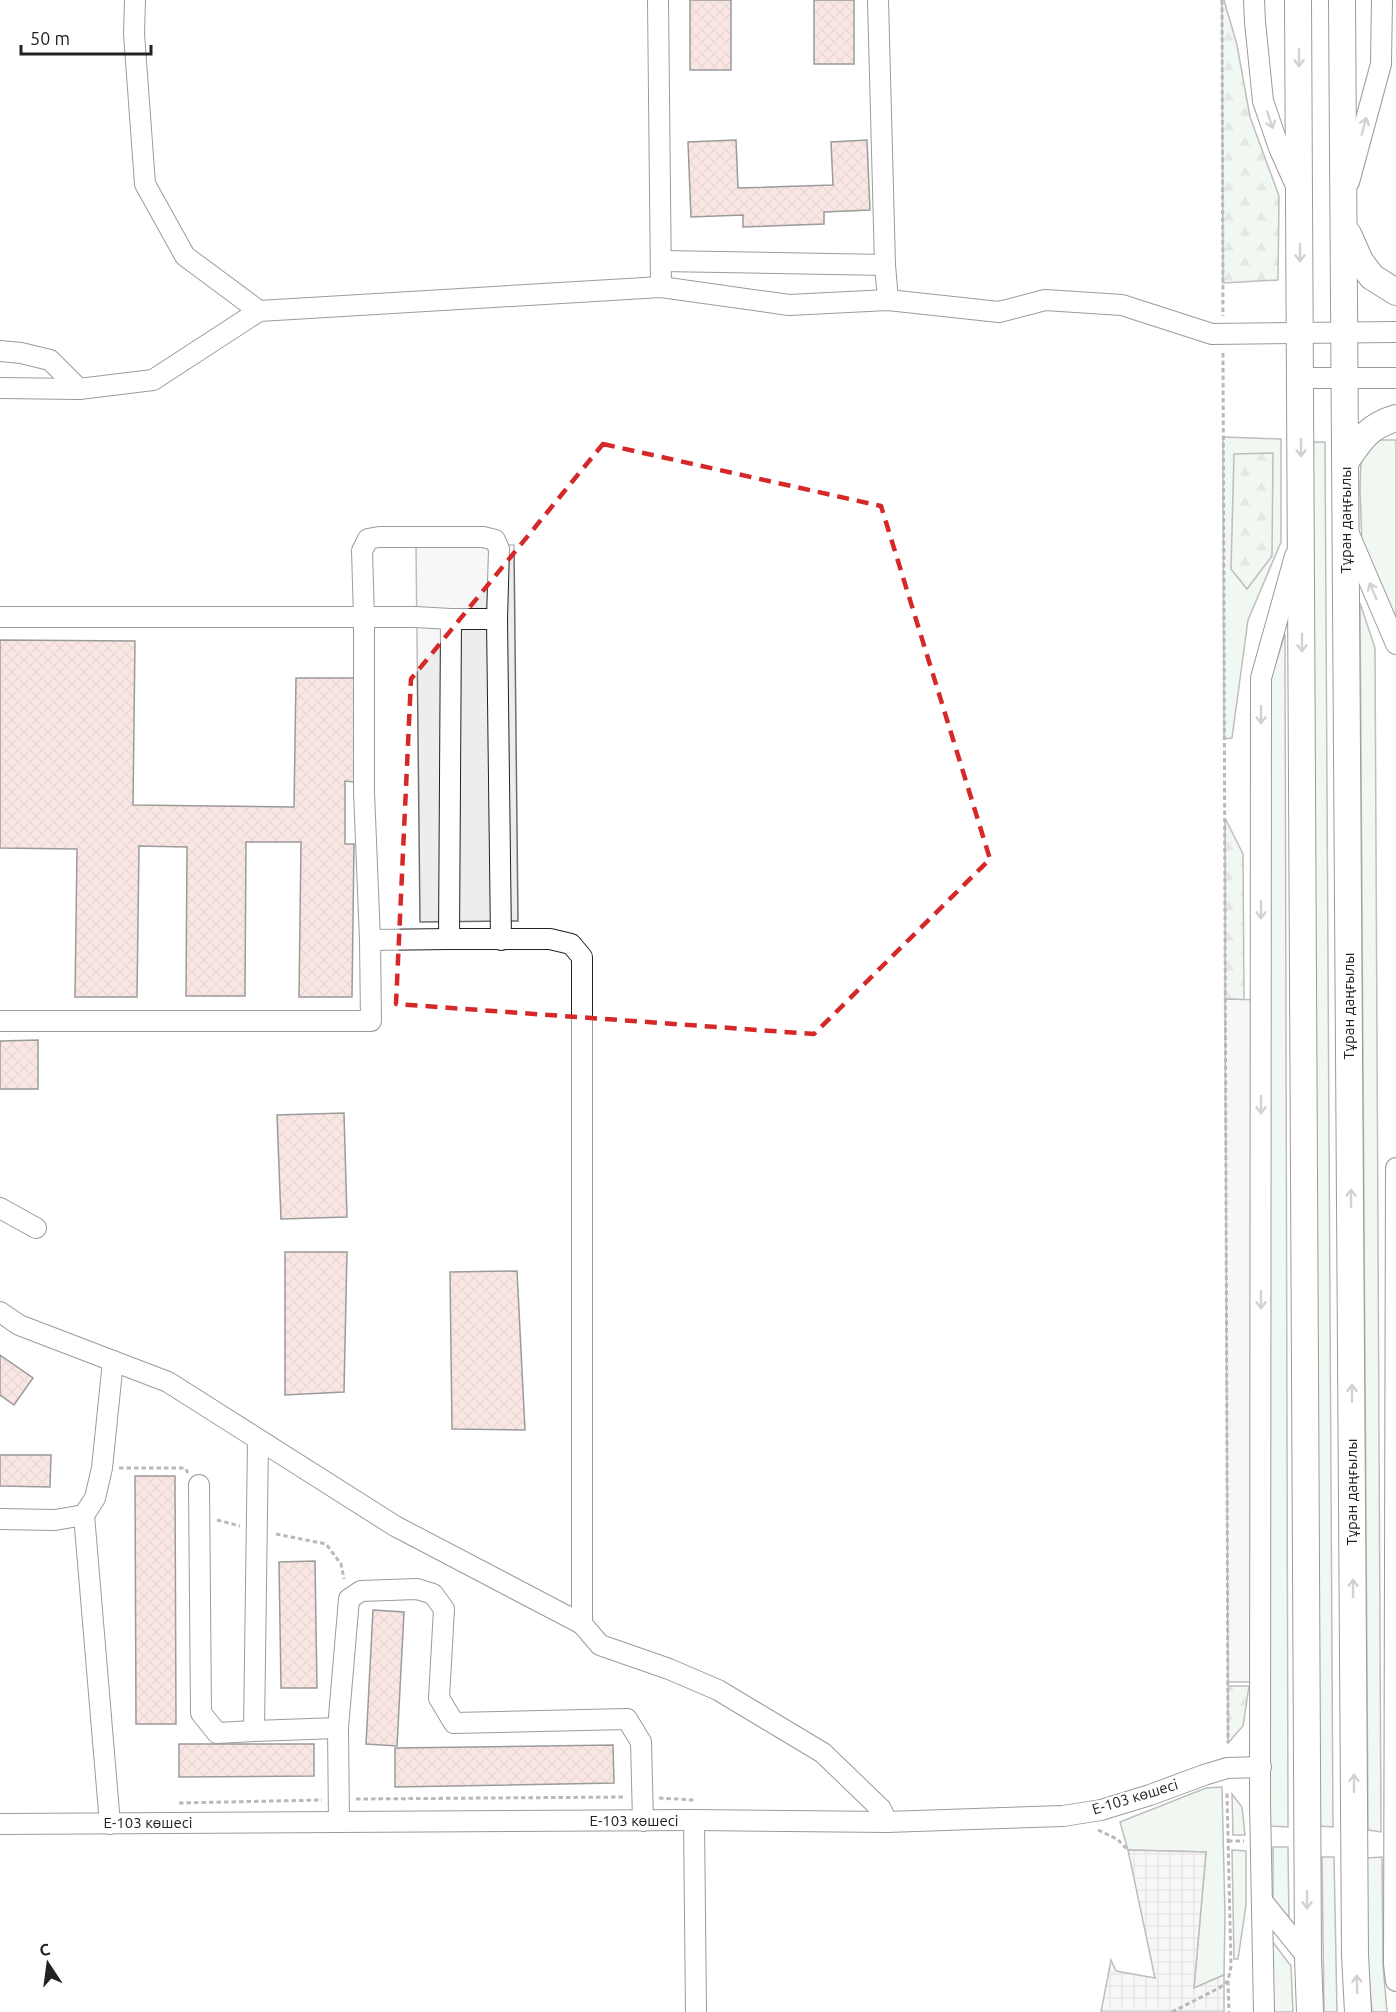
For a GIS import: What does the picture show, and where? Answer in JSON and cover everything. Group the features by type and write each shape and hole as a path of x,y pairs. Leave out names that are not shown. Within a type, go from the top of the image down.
{"main road":[{"path":"1298,0 1310,2012"},
{"name":"Тұран даңғылы","path":"1342,0 1355,1944 1358,2012"},
{"path":"1344,213 1360,261 1372,277 1396,292"},
{"path":"1346,461 1365,434 1380,423 1396,417"}],"street":[{"path":"135,0 134,34 145,184 185,256 259,311"},
{"path":"658,0 661,287"},
{"path":"878,0 885,265 888,300"},
{"path":"1254,0 1263,101 1279,148 1299,192"},
{"path":"1344,213 1381,64 1382,0"},
{"path":"661,261 885,265"},
{"path":"0,388 79,389 153,380 259,311 661,287 789,305 888,300 999,312 1045,300 1122,305 1212,334 1396,332"},
{"path":"0,351 50,360 79,389"},
{"path":"1300,378 1396,378"},
{"path":"1346,528 1396,644"},
{"path":"1264,2012 1261,1767 1261,678 1301,536"},
{"path":"0,1021 371,1022 364,792 362,551 368,540 379,537 483,537 495,540 499,549 497,619 501,940"},
{"path":"0,617 497,619"},
{"path":"449,939 451,619"},
{"path":"370,940 550,939 571,945 582,957 582,1624"},
{"path":"1396,1168 1396,1970"},
{"path":"0,1208 36,1228"},
{"path":"0,1312 19,1325 168,1382 395,1526 582,1624 600,1645 669,1669 717,1690 823,1753 881,1809 887,1822"},
{"path":"110,1824 84,1515 95,1498 102,1468 113,1361"},
{"path":"254,1731 258,1440"},
{"path":"199,1485 201,1713 217,1733 339,1728"},
{"path":"0,1520 55,1520 84,1515"},
{"path":"339,1822 339,1728 349,1599 361,1591 417,1589 433,1594 444,1609 439,1698 454,1724 627,1719 641,1743 643,1821"},
{"name":"Е-103 көшесі","path":"0,1824 694,1820 887,1822 1063,1816 1101,1810 1227,1768 1261,1767"},
{"path":"694,1820 696,2012"},
{"path":"1263,1902 1308,1958"}],"path":[{"path":"1222,0 1228,1743"},
{"path":"102,1468 185,1468 199,1485"},
{"path":"199,1514 223,1523 326,1544 341,1563 349,1599"},
{"path":"1227,1793 1231,1966 1228,1981 1229,2012"},
{"path":"178,1803 339,1799 642,1797 701,1800"},
{"path":"1228,1842 1248,1841"},
{"path":"1172,2012 1228,1981"}],"highlighted area":[{"path":"603,444 881,506 990,859 814,1034 396,1004 411,679"}],"green space":[{"path":"1222,0 1224,0 1237,45 1250,117 1279,196 1278,280 1223,283"},
{"path":"1223,437 1281,439 1281,542 1248,620 1232,738 1224,739"},
{"path":"1377,440 1396,440 1396,626 1362,546 1361,460"},
{"path":"1313,442 1325,442 1333,1827 1319,1826"},
{"path":"1273,453 1272,556 1247,589 1231,569 1234,454"},
{"path":"1360,603 1375,648 1381,1832 1368,1830"},
{"path":"1285,634 1288,1827 1270,1826 1270,681"},
{"path":"1225,818 1243,854 1244,1000 1225,999"},
{"path":"1228,1686 1249,1686 1243,1726 1228,1743"},
{"path":"1222,1787 1224,1975 1194,1988 1206,1852 1128,1850 1120,1822 1206,1788"},
{"path":"1232,1794 1242,1807 1245,1835 1233,1835"},
{"path":"1273,1847 1288,1847 1289,1925 1273,1908"},
{"path":"1232,1850 1246,1851 1246,1905 1238,1959 1234,1959"},
{"path":"1322,1857 1334,1857 1337,2012 1324,2012"},
{"path":"1382,1857 1383,1965 1387,2012 1372,2012 1368,1965 1366,1858"},
{"path":"1269,1937 1291,1966 1293,2012 1274,2012"}],"shaded area":[{"path":"514,545 518,921 420,922 416,546"},
{"path":"1225,999 1261,1000 1261,1682 1228,1682"},
{"path":"1128,1850 1206,1852 1194,1988 1224,1975 1224,2012 1101,2012 1111,1960 1116,1971 1155,1978"}],"building":[{"path":"690,0 731,0 731,70 690,70"},
{"path":"814,0 854,0 854,64 814,64"},
{"path":"736,140 738,188 833,185 831,142 867,140 870,210 824,212 824,224 743,227 743,215 691,217 688,142"},
{"path":"0,640 135,641 133,805 294,807 296,678 355,678 354,782 345,781 345,844 354,844 352,997 299,997 301,842 246,842 245,996 186,996 187,847 139,846 137,997 75,997 77,849 0,848"},
{"path":"38,1040 38,1089 0,1089 0,1041"},
{"path":"344,1113 347,1217 281,1219 277,1115"},
{"path":"285,1252 347,1252 344,1392 285,1395"},
{"path":"517,1271 525,1430 452,1429 450,1272"},
{"path":"0,1355 33,1378 14,1405 0,1395"},
{"path":"0,1455 51,1455 50,1487 0,1486"},
{"path":"135,1476 175,1476 176,1724 136,1724"},
{"path":"315,1561 317,1688 281,1688 279,1562"},
{"path":"373,1610 404,1612 397,1746 366,1744"},
{"path":"179,1744 314,1744 314,1776 179,1777"},
{"path":"613,1745 614,1783 395,1787 395,1748"}]}
